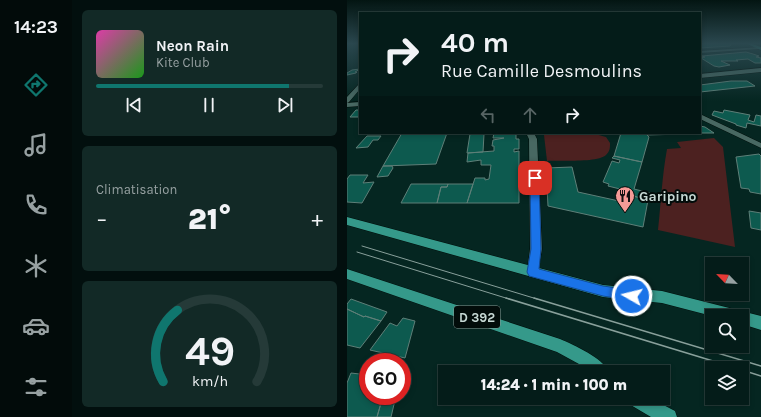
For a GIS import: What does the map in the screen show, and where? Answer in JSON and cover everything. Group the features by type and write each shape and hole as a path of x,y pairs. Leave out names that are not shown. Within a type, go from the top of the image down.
{"main road":[{"path":"347,221 603,291 632,296 662,297 709,309"},
{"name":"D 392","path":"347,274 560,346 592,365"},
{"path":"749,320 761,323"},
{"path":"648,405 669,417"}],"street":[{"path":"701,76 761,70"},
{"path":"347,101 359,86"},
{"path":"347,105 359,104"},
{"path":"701,116 761,146"},
{"path":"530,134 533,139 536,249 533,272"}],"shaded area":[{"path":"595,134 606,137 610,143 608,152 601,158 587,160 547,161 544,135"},
{"path":"714,138 723,147 735,247 658,230 667,149 681,148 677,142"}],"building":[{"path":"708,62 724,62 730,65 719,67"},
{"path":"359,69 355,72 357,72 356,73 347,75 347,73 352,70"},
{"path":"731,81 747,81 755,86 701,92 701,85"},
{"path":"356,110 359,110 359,117 350,117"},
{"path":"724,110 750,115 748,120 754,122 756,115 761,116 761,126 747,123 746,128 712,115 714,111 723,113"},
{"path":"701,126 705,127 714,133 701,133"},
{"path":"401,134 447,134 436,164 383,166"},
{"path":"470,134 484,134 483,152 467,153"},
{"path":"494,134 516,134 516,139 519,139 519,149 514,149 514,152 519,151 519,203 467,203 475,178 485,178 485,180 489,179 491,165 481,165 481,160 467,162 468,153 494,151 494,146 492,146 493,140 504,138 493,138"},
{"path":"621,134 683,134 647,135 649,137 642,162 614,156"},
{"path":"367,136 381,136 378,140 373,140 368,147 356,148"},
{"path":"759,154 761,156 761,194 750,192 749,189 741,188 736,157"},
{"path":"614,156 642,162 634,189 650,193 648,200 627,194 628,191 608,186 609,184 603,182 612,161 619,163 620,160 612,158"},
{"path":"383,166 392,166 393,168 388,176 377,177"},
{"path":"572,167 578,192 619,201 621,193 648,200 643,227 548,206 546,168"},
{"path":"350,175 368,175 363,183 374,182 362,203 347,202 347,179"},
{"path":"411,184 448,184 447,187 441,187 437,203 401,203"},
{"path":"448,184 473,184 467,203 437,203 441,187 447,187"},
{"path":"749,211 761,213 761,230 751,228"},
{"path":"351,299 387,312 381,321 365,316 364,317 347,309 347,304"},
{"path":"347,309 364,317 365,316 381,321 360,348 347,345"},
{"path":"403,318 415,321 406,353 383,353 370,350 390,323 397,326"},
{"path":"351,373 359,374 359,405 380,405 377,417 347,417 347,383"},
{"path":"380,405 394,405 391,417 377,417"}],"tram line":[{"path":"362,246 537,299"},
{"path":"357,252 509,299"},
{"path":"506,298 713,361"},
{"path":"534,298 761,366"},
{"path":"749,372 761,376"}],"place":[{"name":"Garipino","path":"625,213"}],"route":[{"path":"535,178 536,249 533,272 603,291 632,296"}]}
